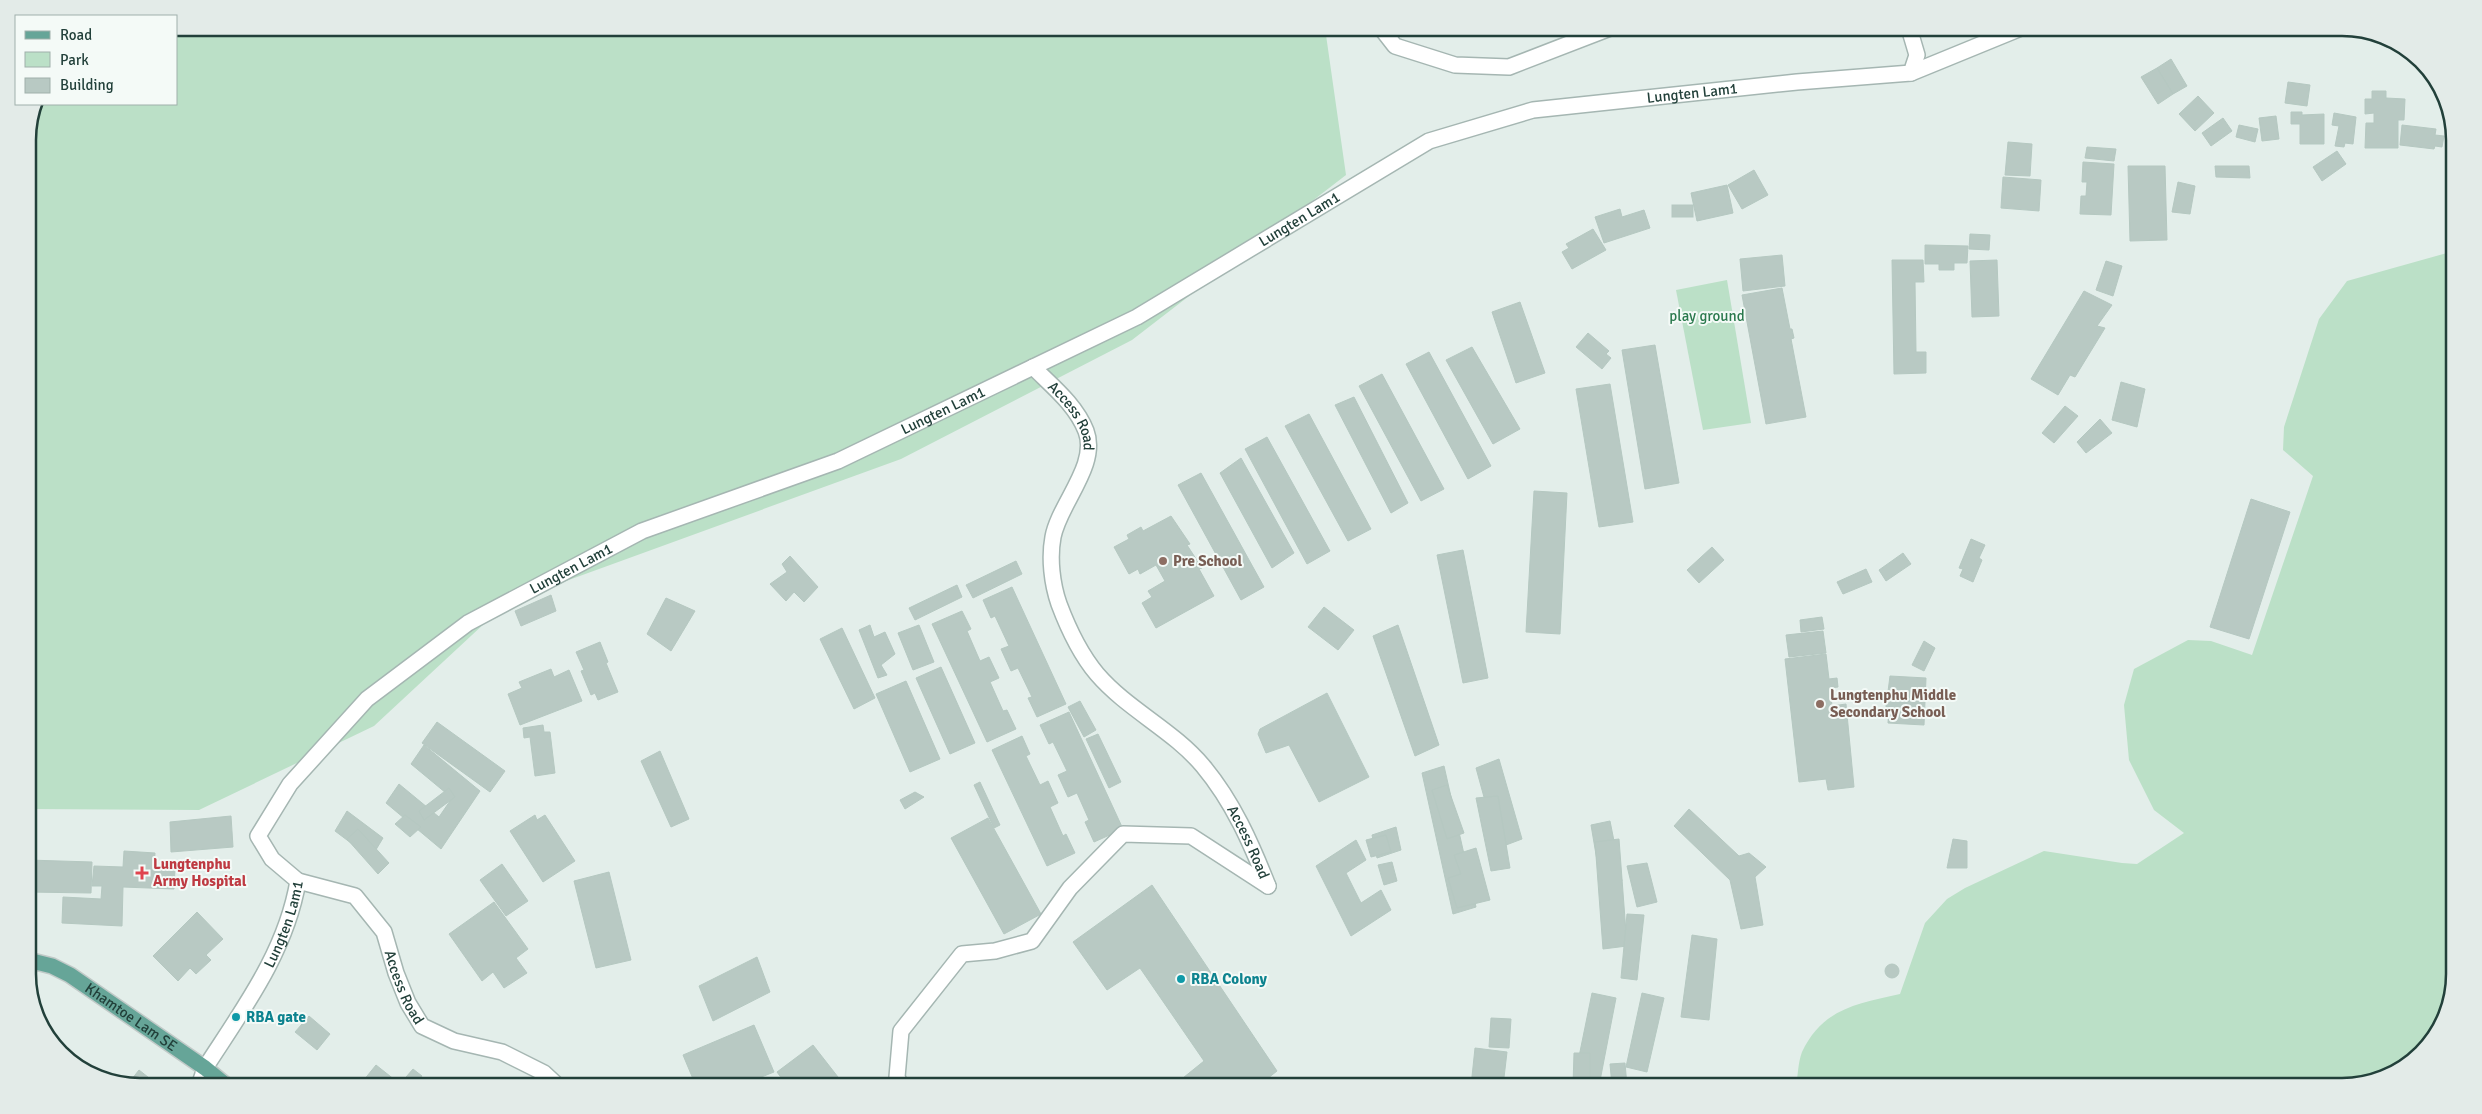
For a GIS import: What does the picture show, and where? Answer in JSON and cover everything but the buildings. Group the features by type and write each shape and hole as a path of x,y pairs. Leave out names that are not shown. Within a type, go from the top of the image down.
{"main road":[{"name":"Khamtoe Lam SE","path":"36,962 52,966 70,975 218,1078"}],"street":[{"path":"1387,36 1395,46 1455,65 1509,67 1589,36"},
{"path":"1909,36 1917,55 1911,73"},
{"name":"Lungten Lam1","path":"202,1078 205,1068 272,963 294,907 298,881 272,859 258,836 290,784 366,699 468,623 642,531 838,461 1137,316 1429,142 1533,110 1797,82 1911,73 2001,36"},
{"name":"Access Road","path":"897,1078 901,1031 962,954 996,950 1032,941 1070,888 1123,834 1191,836 1268,886 1252,846 1231,803 1202,766 1178,742 1097,674 1068,626 1054,586 1053,536 1088,458 1089,442 1086,430 1073,408 1033,367"},
{"name":"Access Road","path":"298,881 355,896 384,932 396,973 408,1003 422,1026 454,1041 502,1052 549,1078"}],"green space":[{"path":"178,36 1326,36 1346,175 1132,340 901,459 566,581 486,622 374,726 199,810 36,809 36,134 43,105 178,105"},
{"path":"2446,253 2446,980 2444,994 2432,1026 2420,1042 2399,1060 2381,1070 2355,1077 1797,1078 1802,1052 1810,1037 1831,1017 1856,1005 1900,994 1925,923 1947,899 1965,888 2044,851 2137,864 2184,833 2154,810 2129,760 2124,705 2134,669 2188,640 2211,641 2252,655 2313,476 2283,450 2284,427 2319,319 2347,281"},
{"name":"play ground","path":"1727,280 1751,423 1703,430 1676,290"}],"place":[{"name":"Pre School","path":"1163,561"},
{"name":"Lungtenphu Middle Secondary School","path":"1820,704"},
{"name":"Lungtenphu Army Hospital","path":"142,873"},
{"name":"RBA Colony","path":"1181,979"},
{"name":"RBA gate","path":"236,1017"}]}
